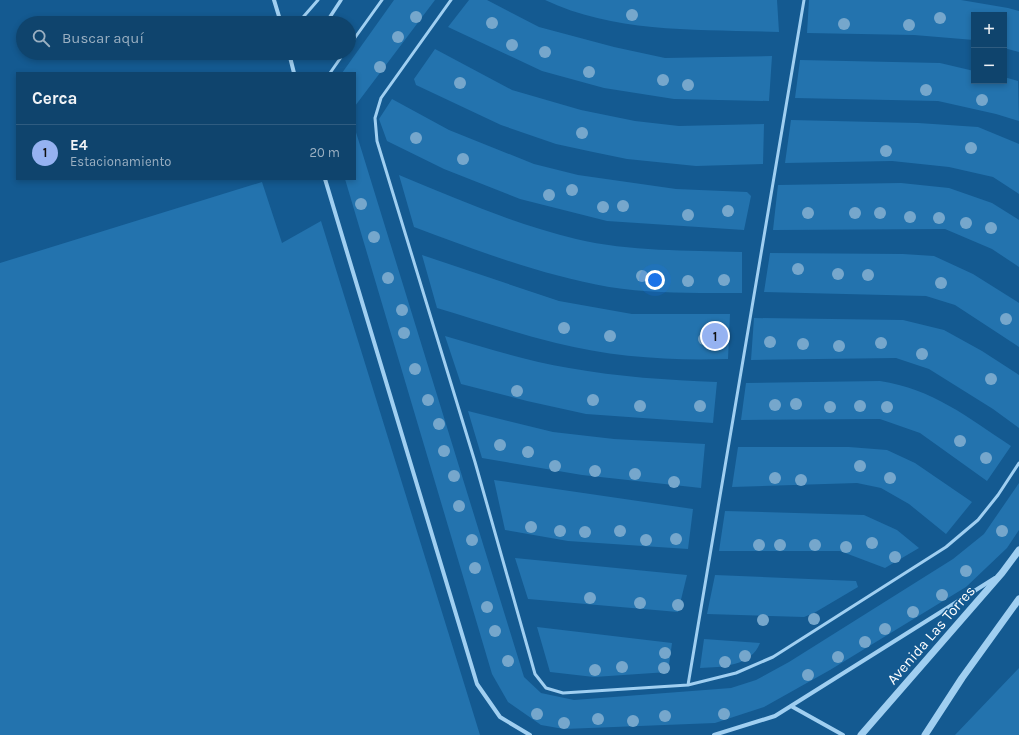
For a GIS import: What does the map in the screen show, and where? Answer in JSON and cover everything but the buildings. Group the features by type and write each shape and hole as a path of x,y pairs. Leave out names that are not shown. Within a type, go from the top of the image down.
{"street":[{"path":"274,0 279,16"},
{"path":"331,16 341,0"},
{"path":"291,60 294,72"},
{"path":"325,180 477,684 500,718 530,735"},
{"name":"Avenida Las Torres","path":"861,735 1002,573 1019,550"},
{"path":"714,735 775,716 1002,573"},
{"path":"925,735 962,678 1019,599"},
{"path":"791,706 843,735"}],"lane":[{"path":"304,16 318,0"},
{"path":"356,36 382,0"},
{"path":"451,0 381,98 374,118 377,140 467,434 497,542 517,605 526,647 535,674 546,688 562,694 688,685 736,673 773,657 946,547 978,520 998,495 1019,463"},
{"path":"688,685 804,0"},
{"path":"331,72 339,60"}],"shaded area":[{"path":"394,0 435,0 356,105 356,72 343,72 351,60 356,60 356,53"},
{"path":"469,0 487,0 539,27 614,47 665,58 772,56 769,101 674,99 604,88 542,71 448,27"},
{"path":"545,0 777,0 779,32 690,30 630,24 601,19 573,11"},
{"path":"809,0 961,0 1019,11 1019,52 1007,49 1007,12 971,12 971,40 914,35 807,33"},
{"path":"435,49 512,90 581,110 635,121 679,126 764,124 763,164 696,166 627,159 556,144 501,125 416,85 414,79"},
{"path":"800,60 940,63 971,70 971,84 1007,84 1007,78 1018,81 1019,121 996,114 938,101 795,98"},
{"path":"392,99 449,130 534,164 578,175 676,189 747,192 751,196 744,230 607,221 520,199 444,169 387,141 379,119"},
{"path":"791,120 918,123 978,127 1019,144 1019,194 993,177 949,167 892,161 785,163"},
{"path":"356,132 524,677 541,693 574,700 731,688 756,680 789,662 953,559 984,534 1019,483 1019,530 1007,548 966,587 830,670 764,707 715,723 564,729 541,725 508,702 492,674 345,180 356,180"},
{"path":"399,175 464,202 530,226 576,239 638,248 742,252 742,293 659,292 609,287 559,276 486,253 414,227"},
{"path":"262,182 282,243 321,221 480,735 0,735 0,263"},
{"path":"901,183 949,188 992,203 1019,220 1019,267 992,249 945,229 773,230 778,185"},
{"path":"770,253 903,254 934,256 973,274 1019,303 1019,347 955,305 926,296 764,292"},
{"path":"422,255 559,301 632,314 730,314 728,359 663,359 598,352 511,331 437,308"},
{"path":"754,318 903,320 944,330 982,351 1019,375 1019,428 993,409 929,369 896,358 751,360"},
{"path":"445,336 522,358 569,368 643,378 717,382 713,423 586,414 461,384"},
{"path":"880,381 917,390 933,397 964,415 1011,446 987,481 920,433 880,419 741,420 746,383"},
{"path":"468,411 553,432 614,439 705,444 701,488 582,475 482,458"},
{"path":"738,447 849,447 887,450 915,463 972,502 946,534 909,504 881,488 857,483 732,487"},
{"path":"494,480 693,509 688,549 568,541 505,530"},
{"path":"725,511 864,515 897,530 919,548 885,568 840,551 719,551"},
{"path":"515,558 687,575 678,612 528,599"},
{"path":"715,575 856,581 858,587 814,613 804,617 707,614"},
{"path":"537,627 672,643 668,672 594,677 550,672"},
{"path":"704,639 760,643 756,651 743,661 727,666 700,668"},
{"path":"1019,668 1019,735 955,735"}],"place":[{"name":"E4","path":"715,336"}]}
